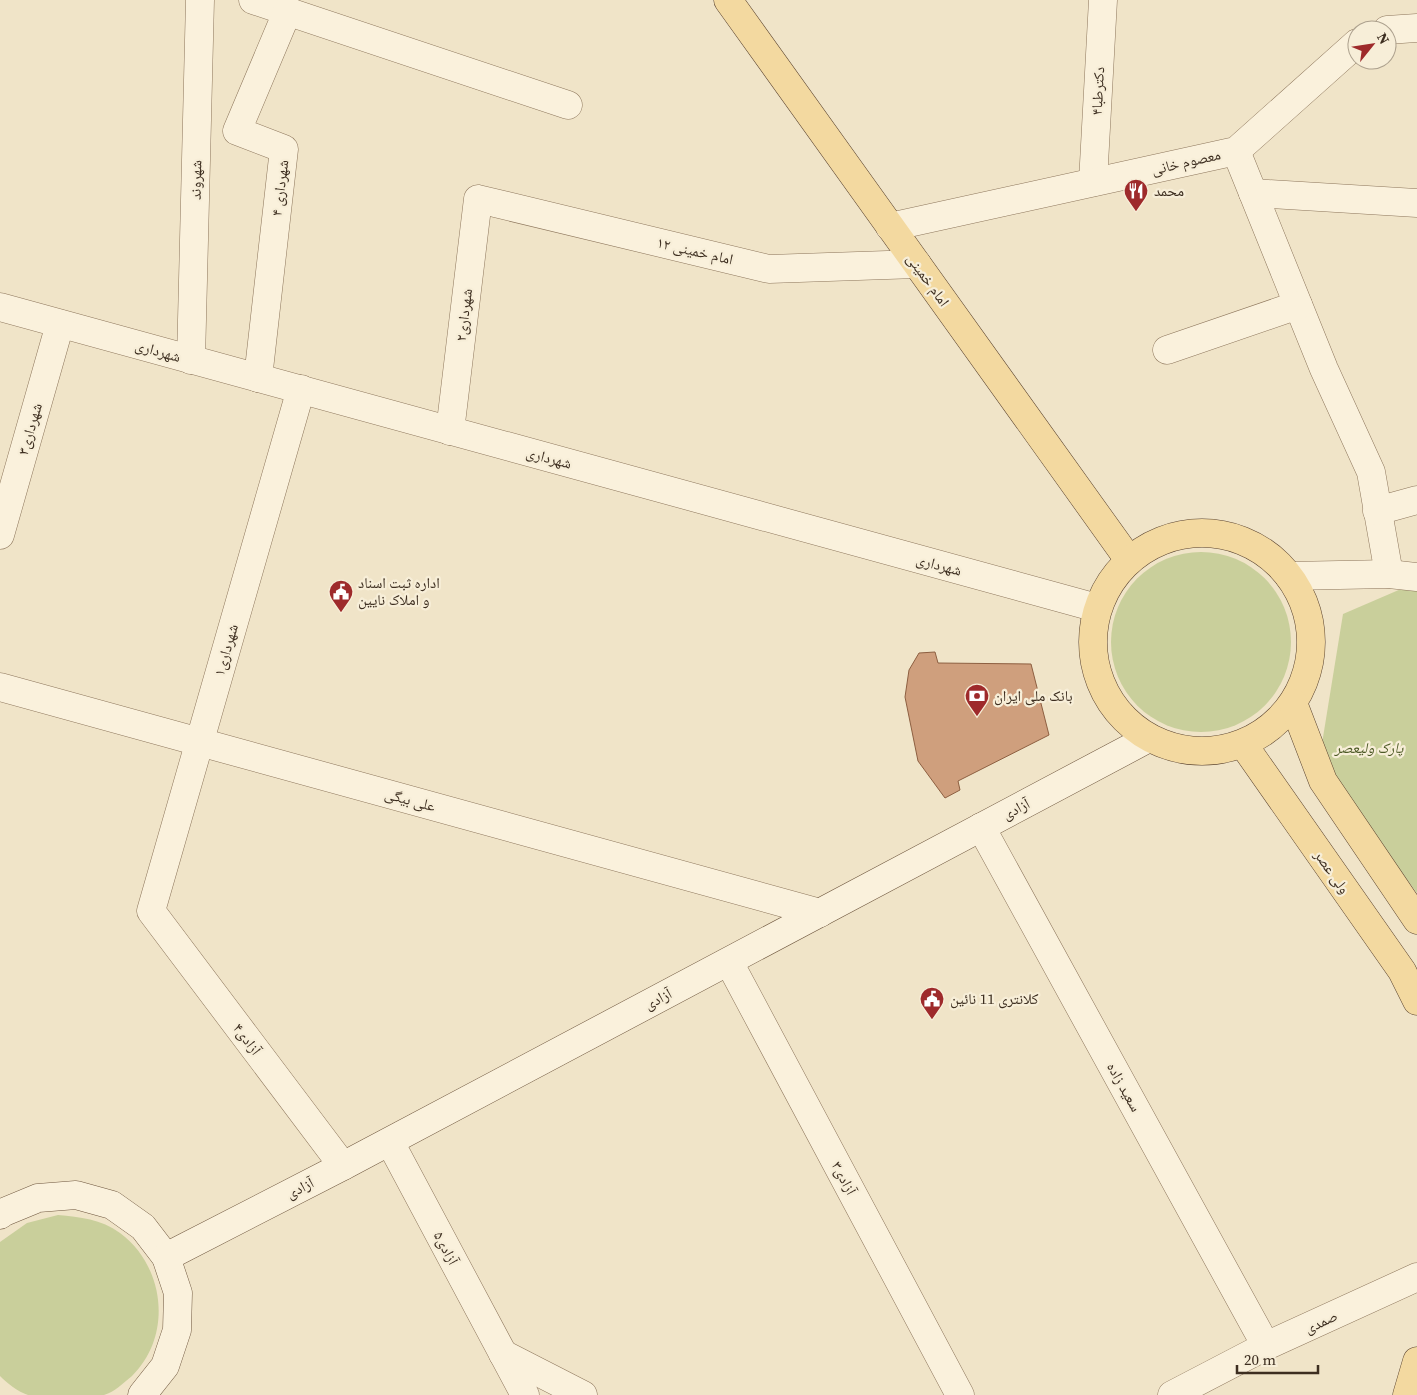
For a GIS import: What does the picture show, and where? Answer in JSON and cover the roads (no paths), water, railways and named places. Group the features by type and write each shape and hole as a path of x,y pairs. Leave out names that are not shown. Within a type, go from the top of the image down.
{"main road":[{"name":"امام خمینی","path":"730,1 1129,560"},
{"path":"1197,533 1234,537 1264,552 1289,576 1305,606 1312,639 1307,673 1293,703 1270,728 1242,744 1211,752 1179,750 1149,738 1120,714 1100,682 1092,646 1098,608 1110,582 1129,560 1160,541 1197,533"},
{"path":"1293,703 1323,781 1417,920"},
{"name":"ولی عصر","path":"1242,744 1402,972 1417,1001"},
{"path":"1407,1395 1417,1361"}],"street":[{"name":"شهروند","path":"191,360 200,0"},
{"path":"253,0 288,10 568,105"},
{"name":"دکترطبا۴","path":"1093,182 1103,0"},
{"name":"شهرداری ۴","path":"258,378 284,149 237,131 288,10"},
{"path":"1397,29 1417,28"},
{"name":"معصوم خانی","path":"890,227 1236,151 1347,52"},
{"path":"1236,151 1324,369 1371,472 1390,574"},
{"path":"1253,193 1417,203"},
{"name":"امام خمینی ۱۲","path":"478,199 769,269 917,264"},
{"name":"شهرداری۲","path":"450,431 478,199"},
{"path":"1167,350 1298,305"},
{"name":"شهرداری","path":"0,307 1098,608"},
{"name":"شهرداری۳","path":"0,535 60,324"},
{"name":"شهرداری۱","path":"151,911 300,389"},
{"path":"1377,511 1417,500"},
{"path":"1289,576 1390,574 1417,577"},
{"name":"علی بیگی","path":"0,687 820,913"},
{"name":"آزادی","path":"166,1257 390,1142 1149,738"},
{"name":"سعید زاده","path":"981,827 1266,1346"},
{"name":"آزادی۴","path":"151,911 343,1166"},
{"name":"آزادی۳","path":"729,962 960,1395"},
{"name":"آزادی۵","path":"390,1142 525,1395"},
{"path":"1,1211 38,1198 76,1195 112,1205 143,1227 166,1257 178,1293 178,1330 165,1366 142,1395"},
{"name":"صمدی","path":"1172,1395 1266,1346 1417,1277"},
{"path":"503,1354 583,1395"}],"place":[{"name":"محمد","path":"1136,212"},
{"name":"اداره ثبت اسناد و املاک نایین","path":"341,613"},
{"name":"بانک ملی ایران","path":"977,717"},
{"name":"کلانتری 11 نائین","path":"932,1020"}],"park label":[{"name":"پارک ولیعصر","path":"1369,748"}]}
